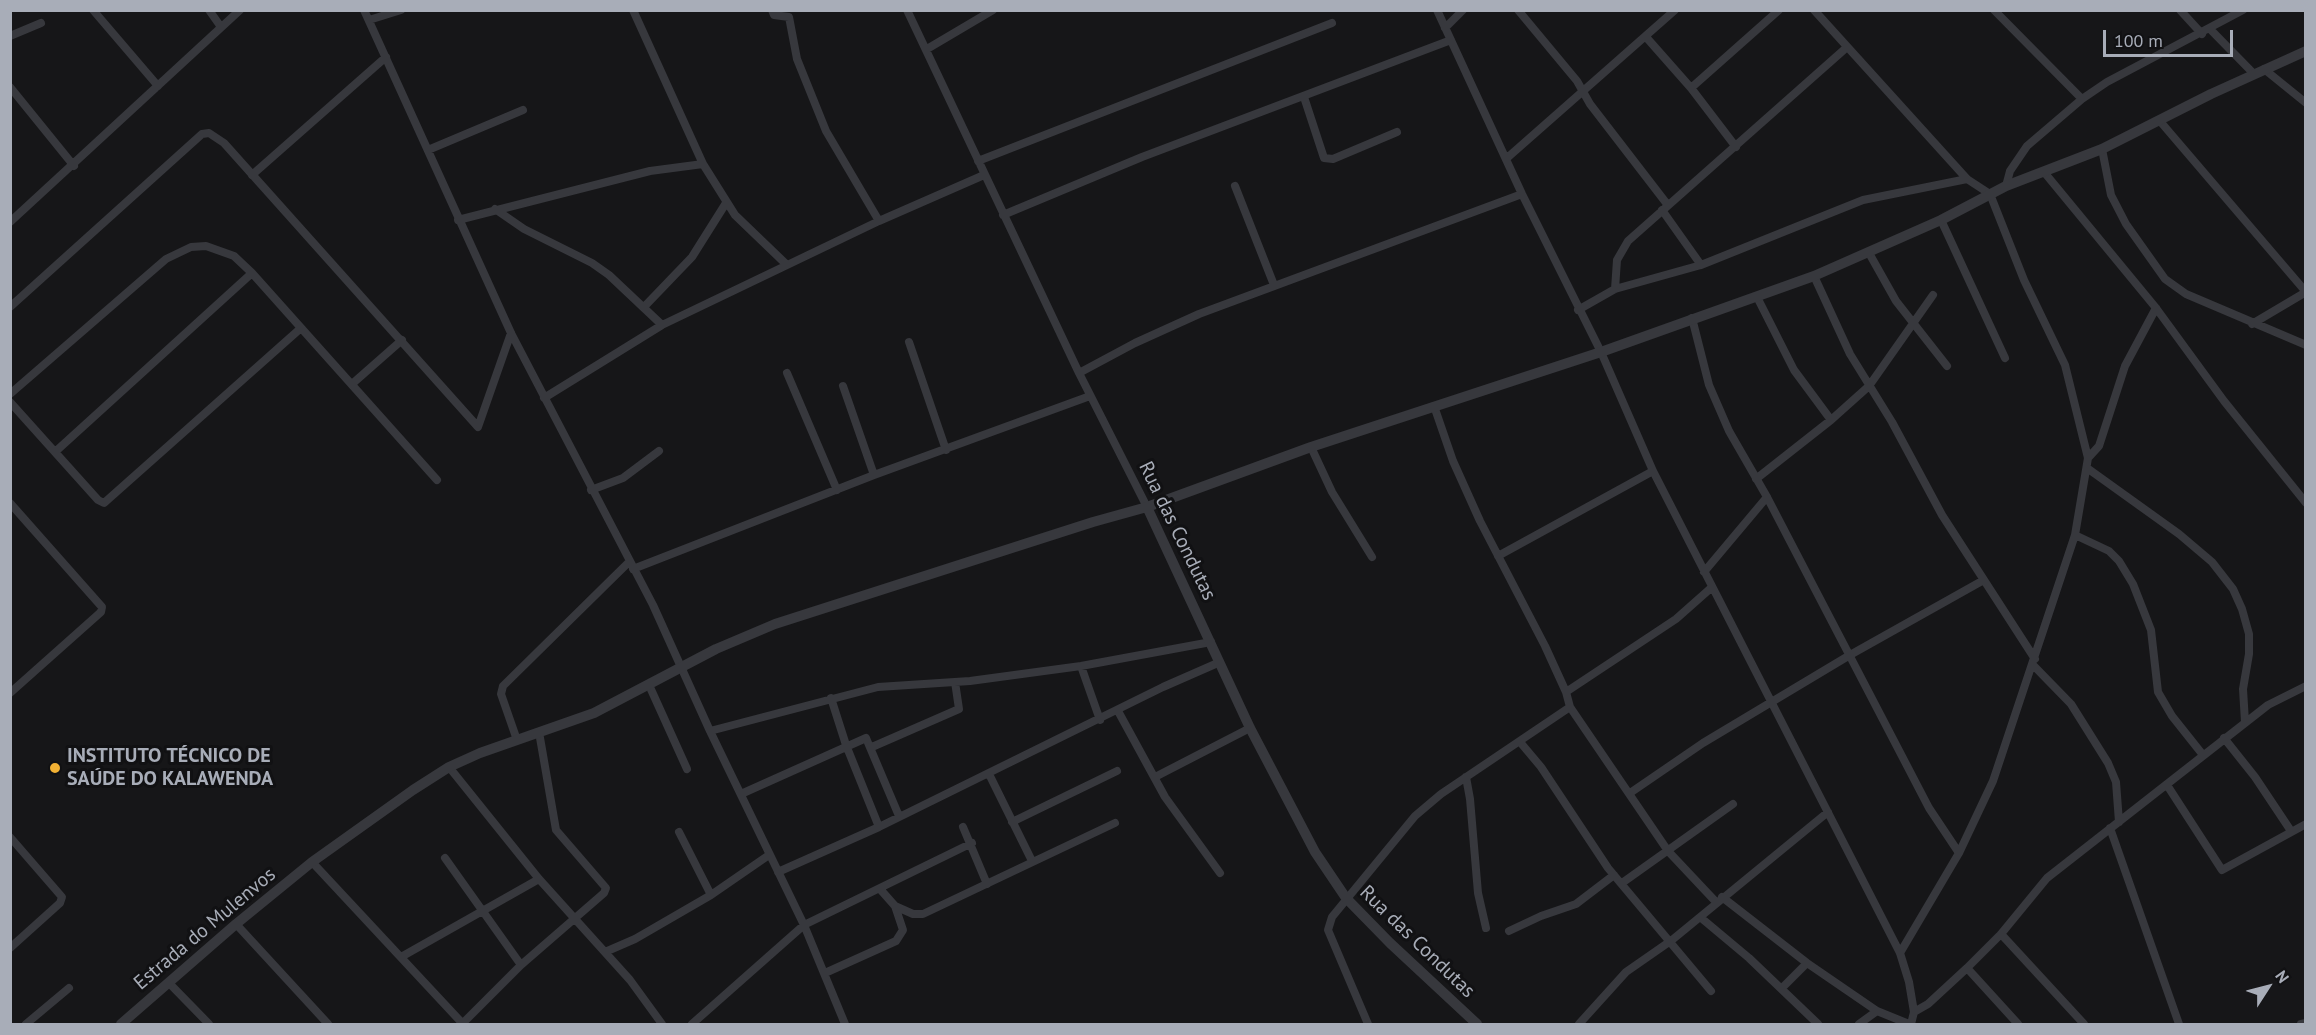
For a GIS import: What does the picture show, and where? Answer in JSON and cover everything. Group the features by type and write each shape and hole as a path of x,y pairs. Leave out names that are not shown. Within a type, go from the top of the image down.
{"street":[{"path":"93,10 158,86"},
{"path":"208,10 221,27"},
{"path":"10,222 74,166 240,10"},
{"path":"364,10 511,333 631,565 681,668 804,925 845,1024"},
{"path":"369,21 401,10"},
{"path":"633,10 703,165 726,203 743,224 787,265"},
{"path":"772,10 774,15 789,17 797,59 826,131 879,221"},
{"name":"Rua das Condutas","path":"907,10 1078,373 1147,507 1250,728 1315,852 1346,898 1390,943 1477,1024"},
{"path":"927,49 993,10"},
{"path":"1434,406 1453,462 1566,692 1570,707 1668,851 1719,899 1807,963 1877,1011 1910,1024 1914,1012 1909,982 1900,953 1653,471 1601,352 1522,194 1437,10"},
{"path":"1445,28 1463,10"},
{"path":"1518,10 1583,92 1665,207 1701,265"},
{"path":"1507,158 1676,10"},
{"path":"1691,88 1779,10"},
{"path":"1814,10 1967,179 1990,194 2024,280 2065,365 2088,458 2075,535 1993,781 1959,853 1900,953"},
{"path":"1994,10 2082,99"},
{"path":"2180,10 2259,71 2306,103"},
{"path":"2220,21 2222,10"},
{"path":"2006,186 2010,171 2026,146 2082,99 2107,82 2243,10"},
{"path":"10,36 40,23"},
{"path":"978,161 1332,23"},
{"path":"1646,37 1691,88 1736,147"},
{"path":"1003,215 1142,157 1451,40"},
{"path":"1615,289 1613,280 1622,249 1665,207 1846,48"},
{"name":"Estrada do Mulenvos","path":"124,1024 236,924 312,862 413,790 450,767 594,713 716,649 775,624 1093,522 1147,507 1311,447 1601,352 1814,276 1941,220 2006,186 2102,149 2259,71 2306,51"},
{"path":"252,175 386,57"},
{"path":"10,87 74,166"},
{"path":"1305,97 1324,158 1334,159 1397,132"},
{"path":"428,150 523,110"},
{"path":"2159,120 2306,292 2252,324"},
{"path":"10,307 202,135 215,135 478,427 511,333"},
{"path":"2102,149 2111,195 2126,224 2165,279 2186,294 2306,345"},
{"path":"458,220 650,171 703,165"},
{"path":"2044,172 2156,308 2224,401 2304,499"},
{"path":"544,398 662,325 879,221 984,175"},
{"path":"1578,310 1615,289 1701,265 1863,200 1967,179"},
{"path":"1235,186 1274,285"},
{"path":"1078,373 1149,336 1274,285 1522,194"},
{"path":"644,307 692,257 726,203"},
{"path":"495,209 524,229 592,263 662,325"},
{"path":"1941,220 2005,358"},
{"path":"10,394 166,259 191,247 220,249 234,256 252,273 437,480"},
{"path":"1869,253 1896,301 1947,366"},
{"path":"55,452 252,273"},
{"path":"1814,276 1869,386 1892,422 1942,515 2034,662 2071,704 2108,763 2116,782 2119,822"},
{"path":"1756,479 1831,420 1869,386 1933,295"},
{"path":"1757,297 1784,354 1831,420"},
{"path":"2088,458 2099,446 2125,366 2156,308"},
{"path":"1692,318 1709,385 1729,431 1767,497 1929,808 1959,853"},
{"path":"10,402 98,500 108,502 301,328"},
{"path":"351,384 402,340"},
{"path":"909,342 946,450"},
{"path":"787,373 837,490"},
{"path":"843,386 874,475"},
{"path":"517,740 501,694 503,686 631,565 1090,396"},
{"path":"1311,447 1332,492 1372,557"},
{"path":"591,490 623,478 659,451"},
{"path":"2087,468 2179,534 2212,562 2233,589 2242,609 2248,634 2249,654 2243,689 2245,722"},
{"path":"1498,556 1653,471"},
{"path":"1704,572 1767,497"},
{"path":"10,503 102,607 101,612 10,693"},
{"path":"2075,535 2109,551 2120,561 2133,584 2151,630 2158,692 2172,716 2203,755"},
{"path":"1630,793 1703,743 1850,655 1982,580"},
{"path":"1566,692 1676,619 1711,588"},
{"path":"710,731 878,687 955,682 1081,666 1211,642"},
{"path":"778,872 879,827 1220,662"},
{"path":"1081,666 1100,720"},
{"path":"872,747 959,709 955,682"},
{"path":"649,684 687,769"},
{"path":"1914,1012 1934,999 2001,934 2047,878 2245,722 2268,705 2306,686"},
{"path":"831,698 846,746 879,827"},
{"path":"1368,1024 1328,930 1329,923 1346,898 1415,816 1466,777 1570,707"},
{"path":"1118,711 1183,824 1220,873"},
{"path":"1155,777 1250,728"},
{"path":"312,862 462,1024 521,965 604,893 606,888 556,830 539,732"},
{"path":"741,794 863,737 868,738 899,816"},
{"path":"2224,738 2255,777 2291,831"},
{"path":"1520,742 1541,767 1614,875 1672,940 1712,991"},
{"path":"450,767 539,879 630,980 662,1024"},
{"path":"1012,822 1117,771"},
{"path":"989,774 1032,861"},
{"path":"1466,777 1478,893 1486,928"},
{"path":"2167,785 2222,870 2306,824"},
{"path":"1622,883 1733,804"},
{"path":"1579,1024 1626,972 1672,940 1719,899 1828,812"},
{"path":"880,889 896,906 914,914 923,914 1115,823"},
{"path":"963,827 972,843 987,884"},
{"path":"2110,828 2179,1024"},
{"path":"679,832 711,895"},
{"path":"10,837 62,897 60,903 10,948"},
{"path":"692,1024 804,925 972,843"},
{"path":"605,952 635,939 711,895 769,855"},
{"path":"445,858 521,965"},
{"path":"1509,931 1541,916 1576,904 1614,875"},
{"path":"401,957 480,910 539,879"},
{"path":"825,973 896,941 903,930 896,906"},
{"path":"1700,917 1782,988 1818,1024"},
{"path":"236,924 328,1024"},
{"path":"2001,934 2084,1024"},
{"path":"1782,988 1807,963"},
{"path":"1966,968 2018,1024"},
{"path":"169,983 209,1024"},
{"path":"26,1024 69,988"},
{"path":"1859,1024 1877,1011"},
{"path":"2301,1024 2306,1023"}],"place":[{"name":"INSTITUTO TÉCNICO DE SAÚDE DO KALAWENDA","path":"55,768"}]}
